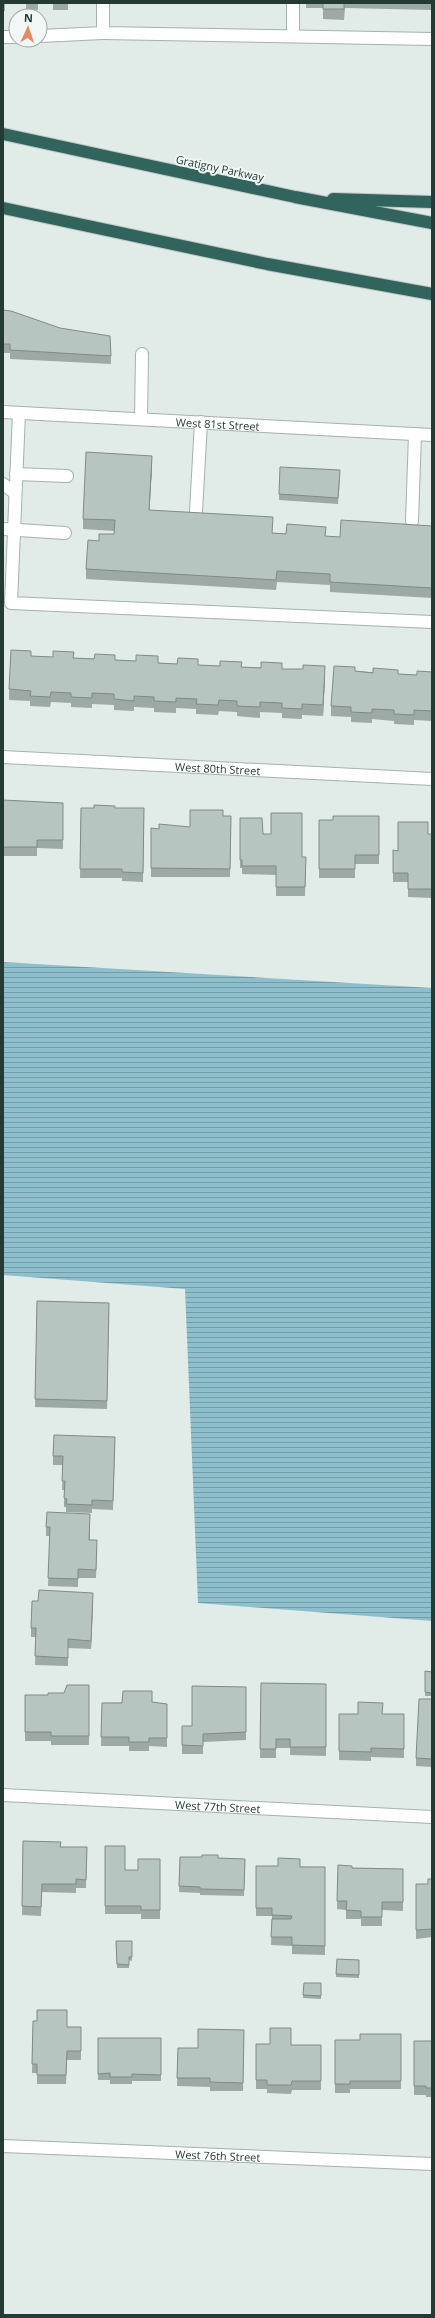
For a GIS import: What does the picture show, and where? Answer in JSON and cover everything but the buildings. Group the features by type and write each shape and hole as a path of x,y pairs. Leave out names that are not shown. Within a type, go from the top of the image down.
{"highway":[{"name":"Gratigny Parkway","path":"3,134 295,197 432,223"},
{"path":"295,197 432,202"},
{"path":"3,208 260,262 432,294"}],"street":[{"path":"103,3 103,33"},
{"path":"293,3 293,36"},
{"path":"48,36 103,33 432,39"},
{"path":"141,419 142,354"},
{"name":"West 81st Street","path":"3,412 432,435"},
{"path":"19,413 15,493 8,530 7,603 432,622"},
{"path":"196,510 201,422"},
{"path":"412,521 415,434"},
{"path":"16,474 67,476"},
{"path":"3,484 15,493"},
{"path":"8,530 66,533"},
{"name":"West 80th Street","path":"3,757 432,779"},
{"name":"West 77th Street","path":"3,1795 432,1818"},
{"name":"West 76th Street","path":"3,2146 432,2164"}],"water":[{"path":"3,962 432,988 432,1621 198,1603 185,1289 3,1275"}]}
